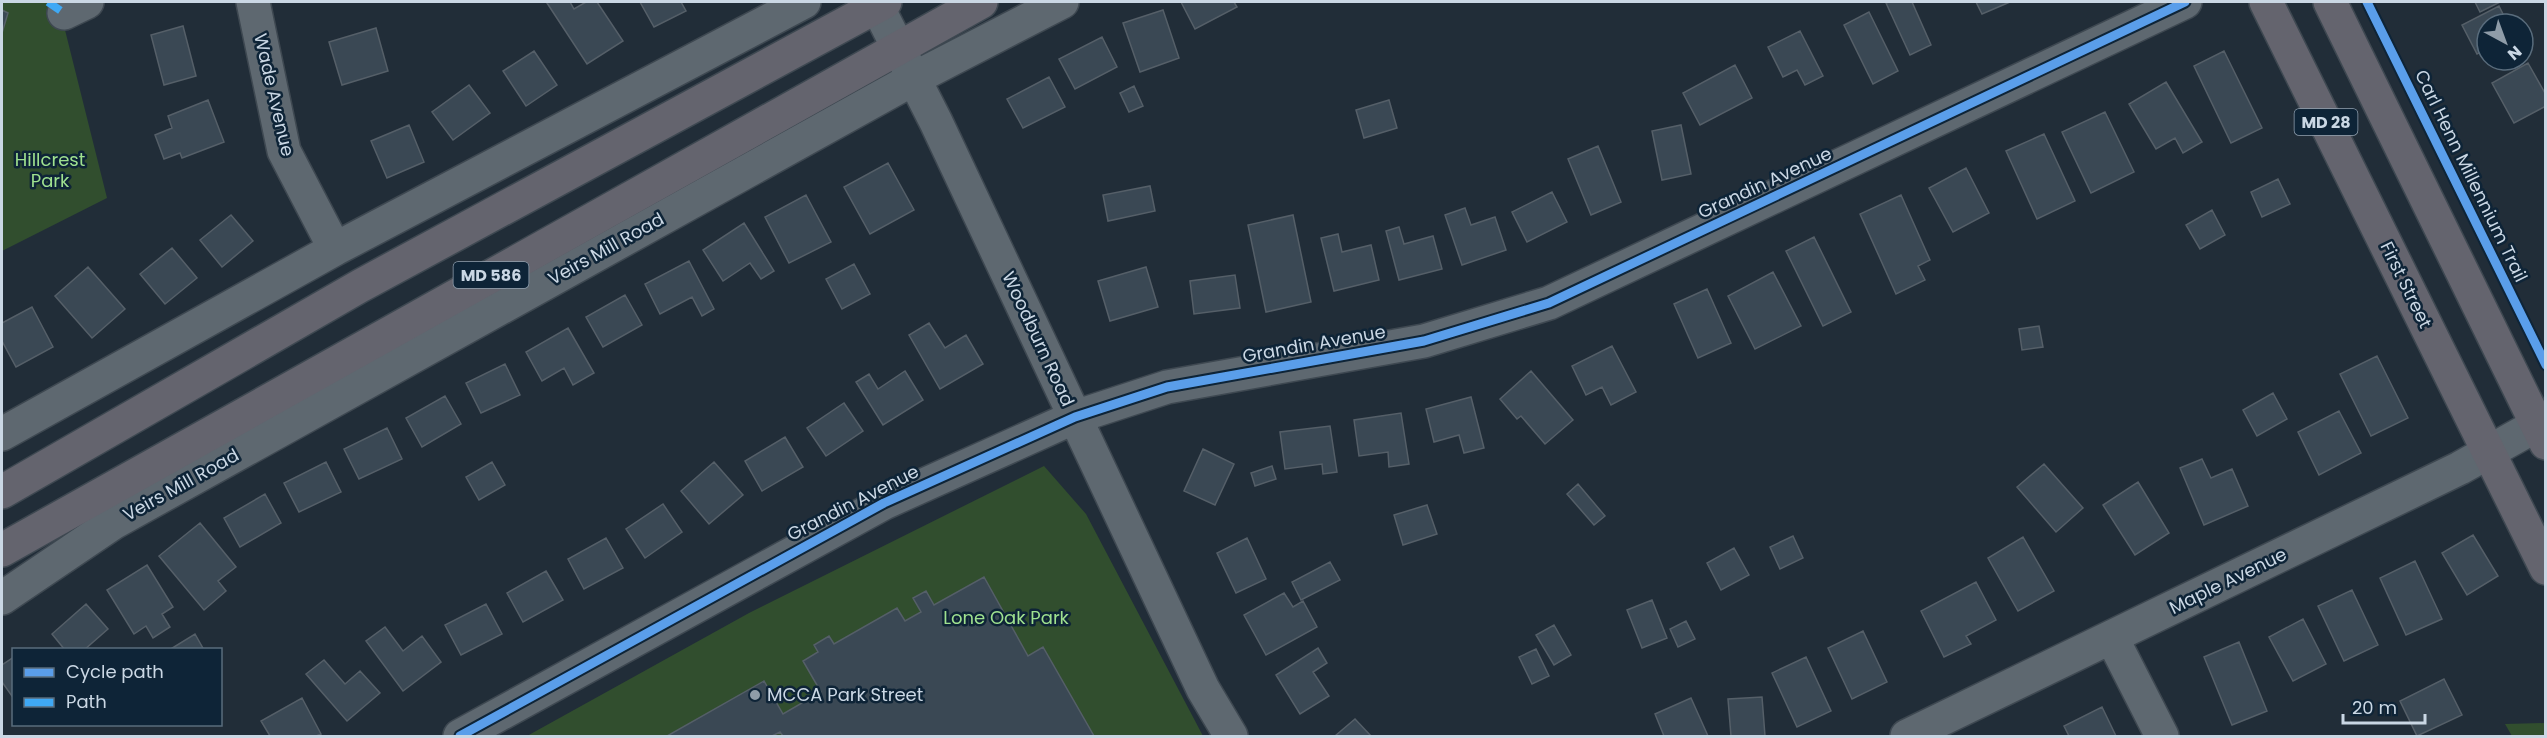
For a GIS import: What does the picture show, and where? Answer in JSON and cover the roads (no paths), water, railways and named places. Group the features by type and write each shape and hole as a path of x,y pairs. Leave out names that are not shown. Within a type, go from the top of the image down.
{"main road":[{"name":"Veirs Mill Road","path":"2,550 981,2"},
{"name":"First Street","path":"2266,2 2546,568"},
{"name":"MD 28","path":"2330,2 2543,429"},
{"name":"MD 586","path":"2,492 360,286 881,4"}],"street":[{"name":"Wade Avenue","path":"253,2 284,150 335,249"},
{"path":"2,434 335,249 804,2"},
{"name":"Veirs Mill Road","path":"2,598 113,523 915,78 1062,2"},
{"name":"Grandin Avenue","path":"460,736 884,503 1075,417 1167,387 1424,341 1549,303 2185,2"},
{"name":"Woodburn Road","path":"881,4 899,47 1203,689 1231,736"},
{"name":"Maple Avenue","path":"1907,736 2460,468 2488,452 2543,429"},
{"path":"2112,638 2162,736"}],"place":[{"name":"MCCA Park Street","path":"755,695"}],"park label":[{"name":"Hillcrest Park","path":"50,170"},
{"name":"Lone Oak Park","path":"1006,618"}]}
